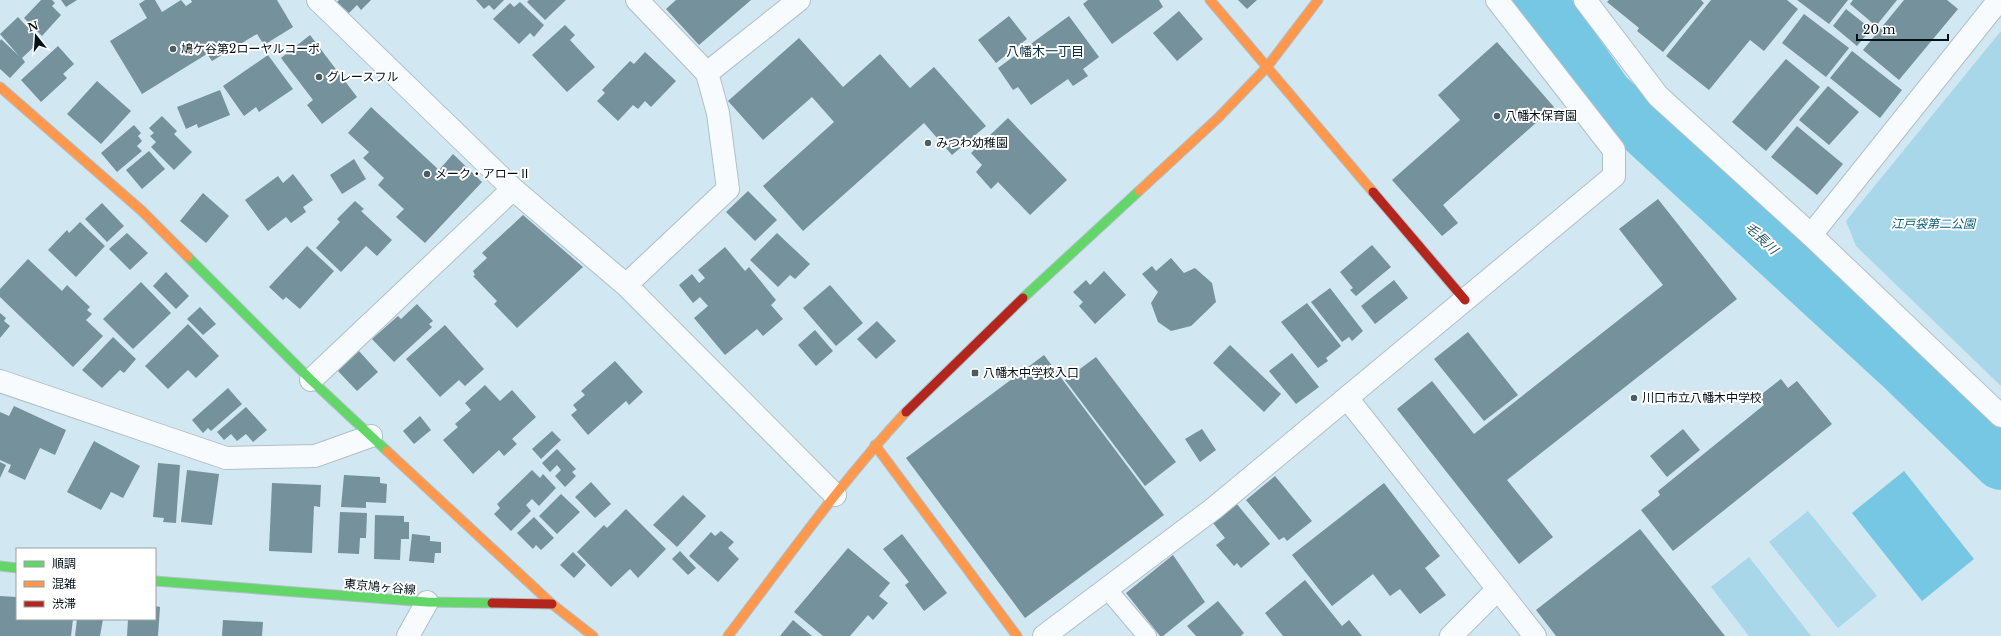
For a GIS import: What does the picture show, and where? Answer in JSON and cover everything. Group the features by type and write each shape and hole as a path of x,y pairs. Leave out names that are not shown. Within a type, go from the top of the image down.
{"street":[{"path":"318,0 513,189 626,285 835,495"},
{"path":"626,285 728,189 718,113 707,73 637,0"},
{"path":"707,73 798,0"},
{"path":"1210,0 1466,300"},
{"path":"728,636 835,495 875,445 923,394 956,362 1218,118 1267,67 1318,0"},
{"path":"1044,636 1213,509 1614,176 1614,150 1497,0"},
{"path":"1585,0 1658,96 1811,235 2001,416"},
{"path":"1811,235 1999,0"},
{"path":"0,87 142,211 311,380 552,604 593,636"},
{"path":"311,380 513,189"},
{"path":"0,381 226,458 315,456 371,436"},
{"path":"1347,398 1535,636"},
{"path":"875,445 1017,636"},
{"path":"0,566 16,568"},
{"name":"東京鳩ヶ谷線","path":"156,580 427,602 552,604"},
{"path":"1451,636 1498,589"},
{"path":"408,636 427,602"}],"lane":[{"path":"1107,589 1148,636"}],"green space":[{"name":"江戸袋第二公園","path":"2001,31 2001,386 1856,246 1846,221"},
{"path":"1808,511 1877,596 1838,628 1769,542"},
{"path":"1749,557 1811,636 1749,636 1711,587"}],"shaded area":[{"path":"1904,471 1974,559 1922,601 1852,513"}],"building":[{"path":"41,0 52,0 55,3 52,6 61,15 42,36 24,18"},
{"path":"61,0 77,0 66,7"},
{"name":"鳩ケ谷第2ローヤルコーポ","path":"145,0 155,0 162,12 181,0 186,6 192,2 191,0 277,0 293,27 264,45 257,34 212,61 207,54 142,94 110,41 147,18 139,4"},
{"path":"339,0 371,0 361,10 357,5 349,13 337,2"},
{"path":"476,0 504,0 494,10 489,5 484,9"},
{"path":"529,0 566,0 545,20 527,2"},
{"path":"676,0 751,0 699,45 666,9"},
{"path":"1088,0 1159,0 1163,7 1112,44 1083,4"},
{"path":"1238,0 1257,0 1247,9"},
{"path":"1609,0 1701,0 1704,3 1663,52 1637,31 1639,28 1607,2"},
{"path":"1711,0 1787,0 1798,9 1764,51 1750,40 1709,90 1666,56"},
{"path":"1797,0 1848,0 1829,24"},
{"path":"1853,0 1897,0 1876,26 1850,4"},
{"path":"1904,0 1947,0 1958,9 1899,80 1863,50"},
{"path":"520,2 544,25 534,37 530,33 519,44 493,19 510,3 514,7"},
{"path":"1846,9 1871,29 1857,46 1833,26"},
{"path":"1179,11 1203,39 1177,61 1153,33"},
{"path":"1804,14 1849,48 1826,77 1782,43"},
{"path":"1009,16 1027,39 996,63 978,40"},
{"path":"1069,16 1099,57 1083,69 1088,76 1073,86 1068,79 1031,105 1018,87 1013,90 998,68"},
{"path":"18,17 40,41 22,58 25,62 10,78 0,69 1,39 19,56 0,34"},
{"path":"565,25 575,35 570,40 595,67 567,92 532,55"},
{"name":"グレースフル","path":"310,35 357,97 322,124 307,105 313,100 281,58"},
{"path":"799,38 843,87 880,54 910,88 934,67 986,126 952,155 924,123 803,231 763,186 834,122 812,97 763,140 728,101"},
{"path":"1497,42 1554,107 1443,205 1458,223 1442,236 1392,180 1460,120 1438,95"},
{"path":"58,46 74,64 63,74 67,78 41,102 21,80"},
{"path":"1852,51 1902,90 1880,118 1830,78"},
{"path":"645,52 676,81 651,107 645,101 638,109 633,105 618,121 597,101 605,93 602,90 630,61 634,64"},
{"path":"268,55 293,89 259,112 256,107 244,116 223,86"},
{"path":"1786,59 1820,87 1766,151 1732,122"},
{"path":"97,81 131,111 101,144 67,114"},
{"path":"1828,86 1859,112 1829,145 1799,120"},
{"path":"220,90 230,115 198,128 197,124 186,129 177,107"},
{"name":"メーク・アローⅡ","path":"371,107 439,170 453,154 482,182 425,243 396,217 404,209 378,185 384,178 363,158 369,152 348,133"},
{"path":"162,116 177,131 174,134 192,152 174,170 151,147 156,142 150,136 154,133 149,128"},
{"path":"1008,118 1067,180 1030,215 998,182 991,189 976,172 982,165 971,153"},
{"path":"134,125 141,133 138,136 142,141 137,146 142,151 117,172 101,153"},
{"path":"1797,126 1843,164 1817,195 1771,157"},
{"path":"149,151 165,169 142,189 126,170"},
{"path":"354,159 366,179 342,194 330,175"},
{"path":"293,174 313,200 303,207 306,212 291,223 286,217 268,231 245,200 278,176 283,183"},
{"path":"748,191 777,220 755,241 726,212"},
{"path":"203,193 229,216 206,243 180,221"},
{"path":"1658,199 1737,299 1507,480 1553,537 1519,564 1397,409 1432,381 1474,434 1663,285 1619,229"},
{"path":"355,201 364,209 361,211 392,240 377,256 366,246 341,272 316,248 340,222 337,219"},
{"path":"102,203 124,226 107,242 85,219"},
{"path":"523,215 583,267 517,328 494,304 497,301 473,276 475,275 473,271 487,258 482,253"},
{"path":"80,222 105,246 76,277 48,250 67,230 69,233"},
{"path":"127,233 148,253 130,270 109,249"},
{"path":"777,233 810,264 795,279 790,275 778,287 750,260"},
{"path":"1372,245 1391,267 1356,296 1350,290 1353,288 1340,272"},
{"path":"307,246 334,271 300,309 286,297 283,300 269,287"},
{"path":"725,247 745,271 749,267 776,300 771,305 783,319 763,336 757,329 725,355 694,318 708,306 700,297 693,303 679,285 692,274 699,283 705,278 698,270"},
{"path":"1171,258 1184,273 1195,268 1212,283 1216,302 1191,326 1171,331 1158,322 1151,303 1158,292 1142,274 1152,266 1156,271"},
{"path":"28,259 62,291 67,285 90,307 87,310 92,314 86,320 103,336 73,367 0,297 0,289"},
{"path":"1104,271 1126,295 1095,324 1079,306 1083,302 1073,292 1086,280 1090,285"},
{"path":"166,272 189,296 176,309 153,286"},
{"path":"1394,280 1408,298 1375,324 1361,306"},
{"path":"141,282 171,313 133,349 103,319"},
{"path":"830,285 863,323 836,346 803,308"},
{"path":"1330,288 1363,331 1352,341 1349,337 1342,342 1311,302"},
{"path":"1307,303 1341,346 1326,358 1328,361 1318,368 1281,322"},
{"path":"417,304 433,321 429,324 432,327 394,362 372,339 398,316 401,319"},
{"path":"200,307 216,324 203,335 187,319"},
{"path":"0,313 6,318 4,321 10,326 0,338"},
{"path":"877,321 896,341 876,359 857,339"},
{"path":"188,324 219,356 196,378 188,370 168,389 145,366"},
{"path":"445,325 484,369 465,386 459,380 440,397 406,359"},
{"path":"815,330 833,351 816,366 798,345"},
{"path":"1468,332 1518,395 1484,421 1434,359"},
{"path":"113,337 136,359 124,373 120,370 102,388 82,370"},
{"path":"1230,345 1281,394 1264,412 1213,363"},
{"path":"359,351 378,372 357,391 338,371"},
{"path":"1292,353 1319,387 1296,404 1269,371"},
{"path":"1044,355 1164,515 1025,618 906,458"},
{"path":"1096,357 1176,462 1145,486 1065,380"},
{"path":"615,361 643,392 629,405 626,401 588,435 571,415 577,410 573,405 585,395 581,391"},
{"path":"1781,379 1788,388 1797,381 1832,424 1673,551 1641,510 1660,495 1658,491 1764,405 1758,397"},
{"path":"485,385 500,401 512,390 536,417 512,439 517,444 504,456 499,450 473,474 443,440 458,427 455,424 471,410 465,403"},
{"path":"228,388 242,404 211,431 208,428 203,433 192,420"},
{"path":"14,406 66,430 55,455 40,448 25,480 8,472 11,465 0,460 0,412 9,416"},
{"path":"246,407 267,430 253,442 246,434 237,441 231,434 224,440 217,432"},
{"path":"420,416 431,430 414,444 403,431"},
{"path":"1202,429 1216,450 1200,462 1185,439"},
{"path":"1683,429 1700,450 1667,477 1650,456"},
{"path":"552,431 561,440 541,459 532,449"},
{"path":"94,441 140,466 123,498 111,492 101,510 67,492"},
{"path":"557,449 576,469 572,472 576,476 565,487 555,476 561,470 557,465 550,472 542,463"},
{"path":"0,462 6,465 0,478"},
{"path":"158,463 180,465 176,523 163,522 164,518 153,517"},
{"path":"187,470 219,474 212,525 181,522"},
{"path":"532,470 540,478 543,474 556,488 539,506 532,499 526,505 531,511 511,531 494,514 500,508 497,504"},
{"path":"344,475 380,477 380,483 387,484 386,503 366,502 366,508 341,507"},
{"path":"1275,476 1312,521 1287,541 1284,537 1279,540 1246,500"},
{"path":"591,482 611,504 595,518 575,497"},
{"path":"272,483 321,485 320,507 314,506 312,553 269,551"},
{"path":"1384,483 1440,556 1425,568 1446,595 1420,614 1400,589 1390,596 1373,574 1332,606 1292,555"},
{"path":"561,494 580,512 557,534 539,516"},
{"path":"683,495 706,516 677,547 653,525"},
{"path":"1236,503 1270,544 1241,568 1237,563 1234,566 1216,545 1225,538 1213,523"},
{"path":"626,509 666,549 638,578 630,569 611,587 577,552 604,525 607,528"},
{"path":"340,512 367,513 366,538 360,538 359,554 338,553"},
{"path":"375,515 404,516 404,522 409,522 409,539 401,539 400,560 374,559"},
{"path":"534,517 554,538 541,550 536,545 533,549 517,533"},
{"path":"1640,529 1725,636 1556,636 1536,610"},
{"path":"721,531 734,542 728,548 739,559 718,582 689,556 711,532 715,536"},
{"path":"412,534 430,536 430,541 441,542 441,553 435,553 434,563 409,561"},
{"path":"902,534 947,593 924,611 905,585 909,582 883,549"},
{"path":"848,548 890,583 879,596 888,603 873,620 868,615 850,636 823,636 794,612"},
{"path":"680,551 696,568 688,575 672,559"},
{"path":"573,552 586,565 574,578 560,565"},
{"path":"1173,555 1205,602 1163,636 1160,636 1126,593"},
{"path":"1305,580 1342,626 1349,620 1362,636 1283,636 1265,613"},
{"path":"0,596 16,597 16,620 73,620 71,636 0,636"},
{"path":"1218,601 1244,633 1241,636 1196,636 1187,626"},
{"path":"156,606 160,607 158,636 127,636 128,620 156,620"},
{"path":"77,620 103,620 100,636 75,636"},
{"path":"223,620 263,622 262,636 222,636"},
{"path":"793,620 812,636 780,636"}],"waterway":[{"name":"毛長川","path":"1539,0 1606,95 1906,371 2001,463"}],"traffic: fast":[{"path":"1023,298 1139,191"},
{"path":"188,257 311,380 387,451"},
{"path":"0,566 16,568"},
{"path":"156,581 427,602 492,603"}],"traffic: slow":[{"path":"1210,0 1373,192"},
{"path":"1139,191 1218,118 1267,67 1318,0"},
{"path":"0,87 142,211 188,257"},
{"path":"728,636 836,494 906,412"},
{"path":"875,445 1017,636"},
{"path":"387,451 552,604 593,636"}],"traffic: jam":[{"path":"1373,192 1465,300"},
{"path":"906,412 1023,298"},
{"path":"492,603 552,604"}],"place":[{"name":"鳩ケ谷第2ローヤルコーポ","path":"173,49"},
{"name":"グレースフル","path":"319,77"},
{"name":"八幡木保育園","path":"1497,116"},
{"name":"みつわ幼稚園","path":"928,143"},
{"name":"メーク・アローⅡ","path":"427,174"},
{"name":"八幡木中学校入口","path":"975,373"},
{"name":"川口市立八幡木中学校","path":"1634,398"}],"district":[{"name":"八幡木一丁目","path":"1045,51"}]}
